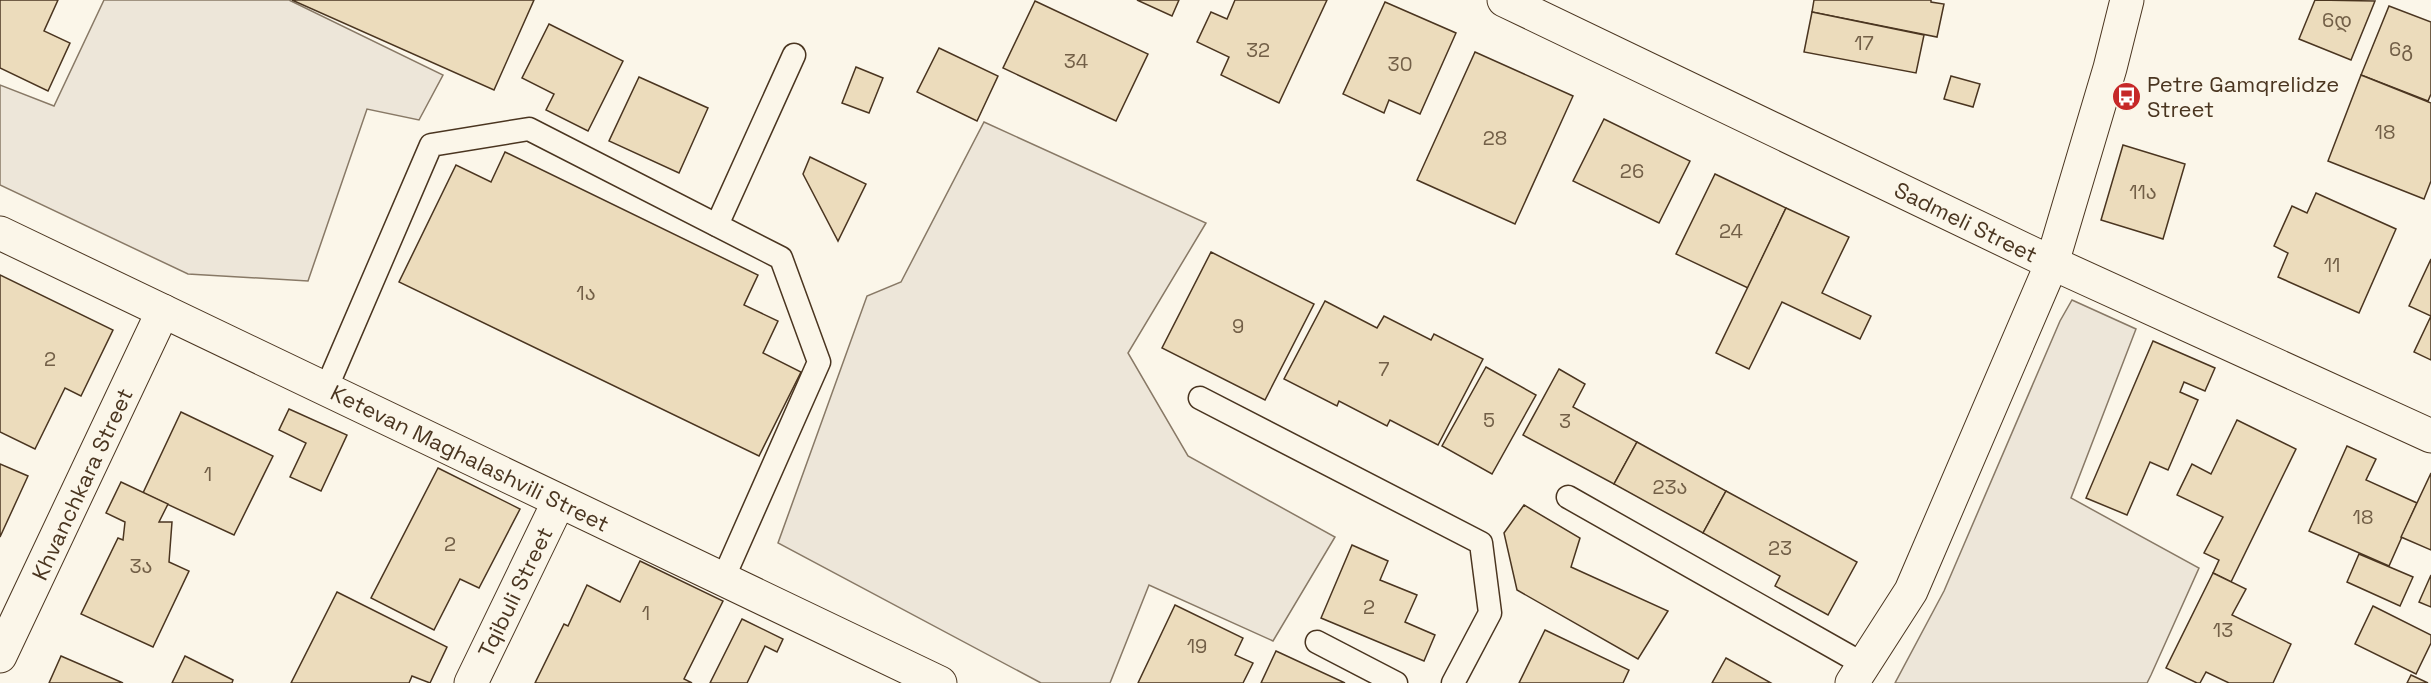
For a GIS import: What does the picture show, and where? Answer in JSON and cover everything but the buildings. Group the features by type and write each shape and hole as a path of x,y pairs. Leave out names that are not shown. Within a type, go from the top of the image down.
{"street":[{"name":"Sadmeli Street","path":"1504,0 2052,263 2431,436"},
{"path":"1858,674 1911,591 2052,263 2110,68 2127,0"},
{"name":"Ketevan Maghalashvili Street","path":"0,233 940,683"},
{"name":"Khvanchkara Street","path":"0,656 163,311"},
{"name":"Tqibuli Street","path":"471,683 559,501"}],"lane":[{"path":"717,225 794,55"},
{"path":"326,389 431,145 529,129 781,258 819,362 723,579"},
{"path":"1200,398 1481,543 1490,613 1453,683"},
{"path":"1568,497 1858,674"},
{"path":"1317,642 1396,683"}],"shaded area":[{"path":"104,0 289,0 443,75 419,120 367,109 308,281 188,274 0,185 0,85 54,106"},
{"path":"984,122 1206,223 1128,353 1188,456 1335,537 1273,641 1149,585 1110,683 1041,683 778,543 867,296 901,282"},
{"path":"2072,300 2136,329 2071,498 2199,568 2151,675 2147,683 1895,683 1944,591 2060,321"}],"place":[{"name":"Petre Gamqrelidze Street","path":"2126,97"}]}
